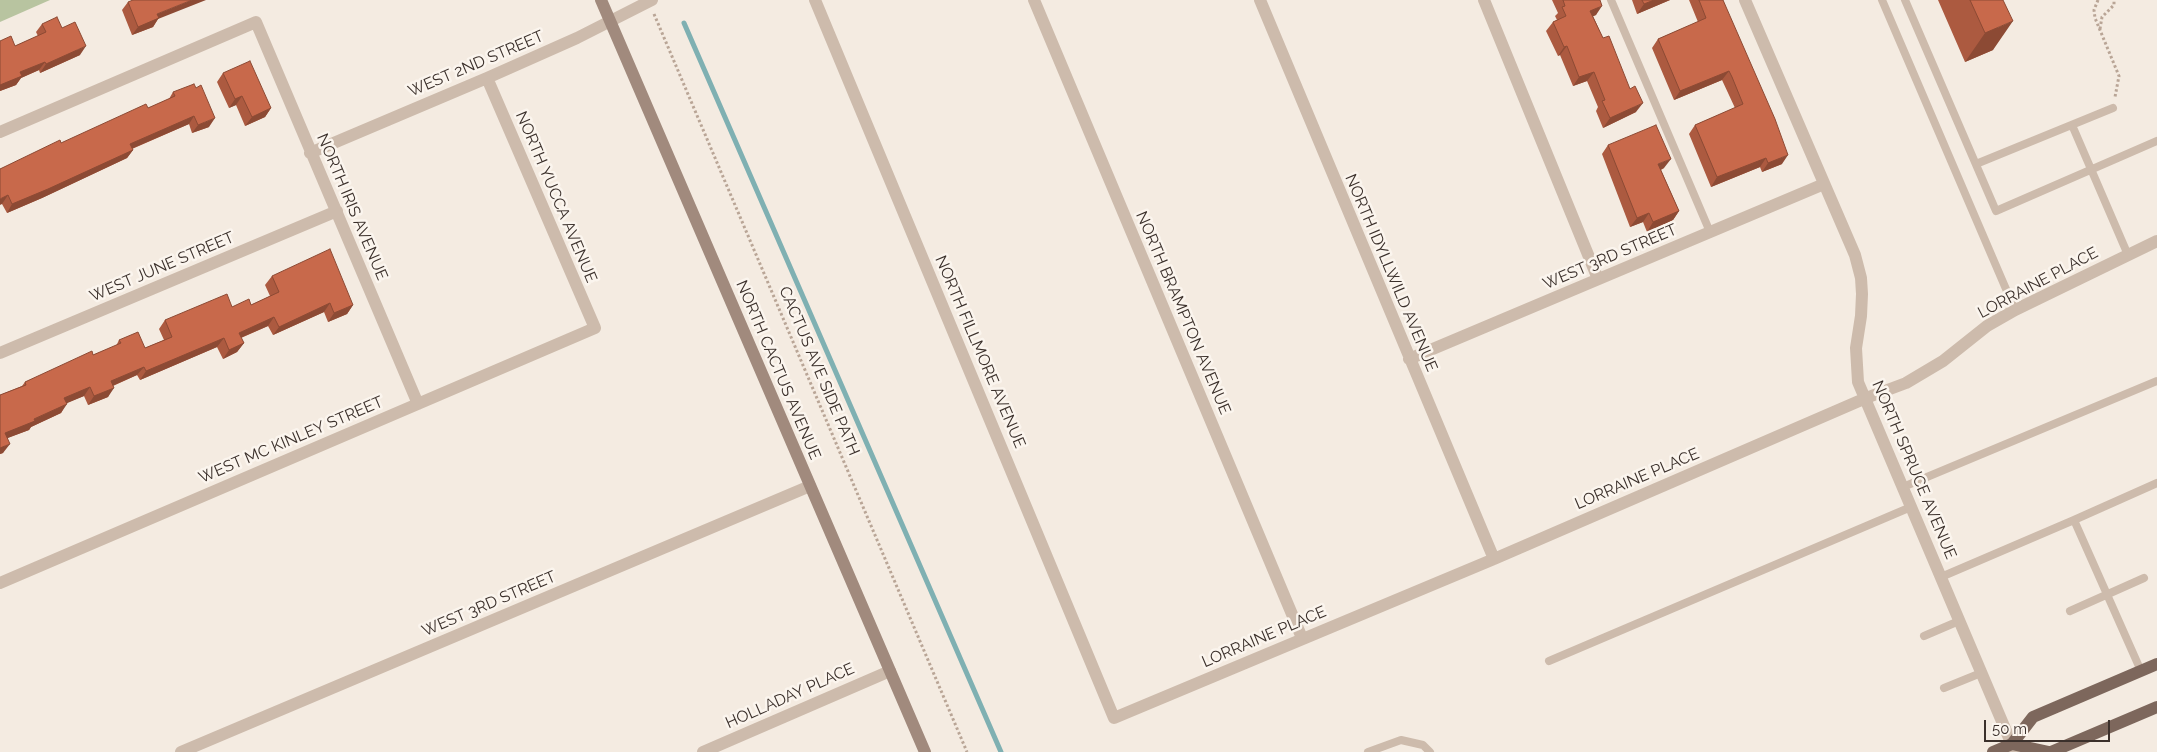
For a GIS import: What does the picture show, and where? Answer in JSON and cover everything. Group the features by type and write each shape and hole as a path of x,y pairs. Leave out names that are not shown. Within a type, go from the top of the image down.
{"main road":[{"name":"NORTH CACTUS AVENUE","path":"601,0 925,752"},
{"path":"2013,748 2033,717 2157,664"},
{"path":"1993,752 2013,748 2050,752 2157,707"}],"street":[{"name":"NORTH FILLMORE AVENUE","path":"815,0 1114,718"},
{"name":"NORTH BRAMPTON AVENUE","path":"1034,0 1302,638"},
{"name":"NORTH IDYLLWILD AVENUE","path":"1260,0 1494,559"},
{"path":"1484,0 1598,279"},
{"name":"NORTH SPRUCE AVENUE","path":"1745,0 1855,255 1861,278 1861,316 1856,348 1858,382 2013,748"},
{"name":"WEST 2ND STREET","path":"310,153 488,78 577,38 650,1"},
{"name":"NORTH IRIS AVENUE","path":"0,132 256,22 418,404"},
{"name":"NORTH YUCCA AVENUE","path":"488,78 595,328"},
{"name":"WEST 3RD STREET","path":"1409,359 1824,184"},
{"name":"WEST JUNE STREET","path":"0,352 337,211"},
{"name":"LORRAINE PLACE","path":"1114,718 1494,559 1866,398 1906,383 1943,360 1987,326 2015,310 2157,241"},
{"name":"WEST MC KINLEY STREET","path":"0,582 595,328"},
{"name":"WEST 3RD STREET","path":"181,752 810,486"},
{"name":"HOLLADAY PLACE","path":"703,752 890,671"}],"lane":[{"path":"1611,0 1710,232"},
{"path":"1882,0 2015,310"},
{"path":"1905,0 1996,211 2157,141"},
{"path":"1976,164 2113,108"},
{"path":"2072,125 2128,255"},
{"path":"1903,487 2157,381"},
{"path":"1941,577 2157,483"},
{"path":"1549,660 1911,507"},
{"path":"2074,520 2141,671"},
{"path":"2070,611 2144,578"},
{"path":"1924,636 1959,621"},
{"path":"1944,688 1981,673"},
{"path":"1368,752 1401,740 1423,745 1430,752"}],"path":[{"path":"2098,0 2094,10 2119,76 2113,108"},
{"path":"2100,30 2102,17 2114,5 2114,0"},
{"name":"CACTUS AVE SIDE PATH","path":"650,1 967,752"}],"green space":[{"path":"0,0 50,0 0,22"}],"building":[{"path":"133,0 192,0 157,14 159,18 138,27 128,2"},
{"path":"1563,0 1600,0 1602,6 1590,11 1603,38 1609,36 1630,89 1635,86 1643,103 1610,118 1602,101 1605,100 1594,72 1579,77 1567,46 1564,47 1553,22 1566,16 1562,7 1565,6"},
{"path":"1642,0 1654,0 1644,4"},
{"path":"1699,0 1723,0 1775,119 1788,155 1768,163 1766,158 1717,177 1695,125 1743,104 1732,77 1729,71 1680,91 1658,39 1706,18"},
{"path":"1970,0 2003,0 2013,21 1985,33"},
{"path":"57,17 62,28 75,22 86,46 46,64 45,62 20,72 22,76 0,85 0,41 11,36 15,46 46,32 42,24"},
{"path":"250,61 271,108 252,117 242,96 235,99 223,73"},
{"path":"194,84 196,88 201,85 215,118 198,125 194,116 130,144 133,150 48,189 12,204 8,195 0,199 0,169 60,140 61,143 146,104 148,108 175,96 173,92"},
{"path":"1656,125 1671,159 1658,164 1679,211 1653,222 1649,213 1637,218 1608,145"},
{"path":"330,249 353,305 334,313 330,303 279,327 274,317 239,333 244,343 229,350 224,338 146,371 144,367 111,381 114,388 94,396 90,387 64,398 67,404 34,419 35,421 5,433 10,444 0,448 0,395 26,385 25,382 92,351 93,355 121,343 119,340 138,332 145,348 172,337 165,320 227,294 232,307 249,299 251,305 279,292 272,276"}],"waterway":[{"path":"684,23 1001,752"}]}
